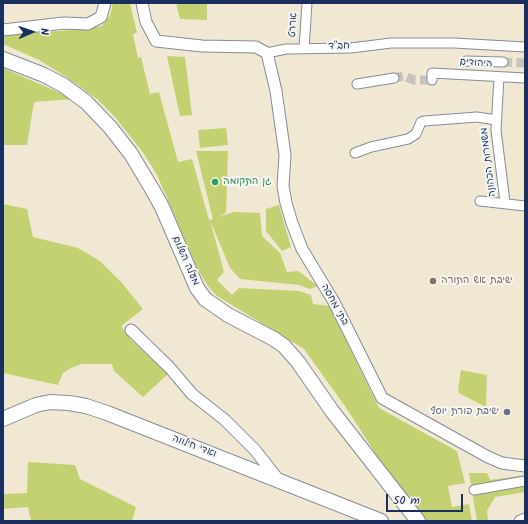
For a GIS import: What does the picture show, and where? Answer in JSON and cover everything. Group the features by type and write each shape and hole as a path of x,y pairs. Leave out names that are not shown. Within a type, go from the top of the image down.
{"street":[{"path":"3,30 64,23 88,24 101,17 105,3"},
{"name":"חב\"ד","path":"142,3 146,22 156,40 202,46 256,48 267,53 286,49 351,48 391,44 454,43 525,47"},
{"name":"אררט","path":"304,49 306,3"},
{"name":"בתי מחסה","path":"267,53 276,90 285,155 283,186 286,203 297,237 302,249 334,302 382,398 488,457 502,463 525,466"},
{"name":"מעלה השלום","path":"3,59 44,74 63,86 86,102 110,127 131,154 162,207 197,288 205,299 228,314 274,339 293,356 356,442 418,521"},
{"path":"466,61 503,62"},
{"name":"היהודים","path":"432,80 432,74 525,78"},
{"name":"משמרות הכהונה","path":"499,77 496,120 505,202"},
{"path":"357,84 394,78"},
{"path":"355,153 371,147 408,139 416,134 421,122 424,121 477,117 496,120"},
{"path":"480,201 505,202 525,206"},
{"path":"131,330 170,368 192,394 225,420 254,450 281,482"},
{"name":"ואדי חילווה","path":"3,419 36,405 50,402 69,402 106,412 381,521"},
{"path":"474,490 525,481"},
{"path":"520,521 525,520"}],"green space":[{"path":"113,3 130,3 137,33 133,34 138,58 141,57 150,94 159,92 178,162 192,159 209,220 213,219 196,151 228,151 226,213 218,217 234,212 260,213 262,236 280,253 287,272 298,271 318,286 310,289 299,285 240,279 230,268 210,220 224,272 217,280 232,295 239,288 299,291 311,295 313,304 329,306 379,408 457,451 465,483 448,486 452,507 469,504 472,521 425,521 400,492 347,409 304,349 217,296 208,286 198,270 157,175 144,154 115,117 97,99 65,76 39,60 3,44 3,35 85,29 102,26 110,15"},
{"path":"176,3 207,3 207,20 180,19"},
{"path":"167,56 185,57 192,115 180,116"},
{"path":"3,68 74,99 34,102 27,145 3,145"},
{"path":"226,128 228,145 200,148 198,130"},
{"path":"3,204 27,209 33,237 78,248 100,261 122,283 143,309 121,326 131,340 168,374 143,397 114,371 112,364 82,364 71,368 63,373 58,385 3,373"},
{"path":"279,205 291,247 282,251 266,231 266,209"},
{"path":"461,370 487,375 486,407 459,393 458,390"},
{"path":"28,462 75,465 80,479 136,507 132,521 31,521 28,507 3,509 3,494 27,493"},
{"path":"469,473 487,473 490,480 525,475 525,492 495,497 487,511 488,521 477,521"}],"tunnel":[{"path":"503,62 525,63"},
{"path":"394,78 404,76 414,80 432,80"}],"place":[{"name":"גן התקומה","path":"215,182"},
{"name":"ישיבת אש התורה","path":"433,281"},
{"name":"ישיבת פורת יוסף","path":"507,412"}]}
